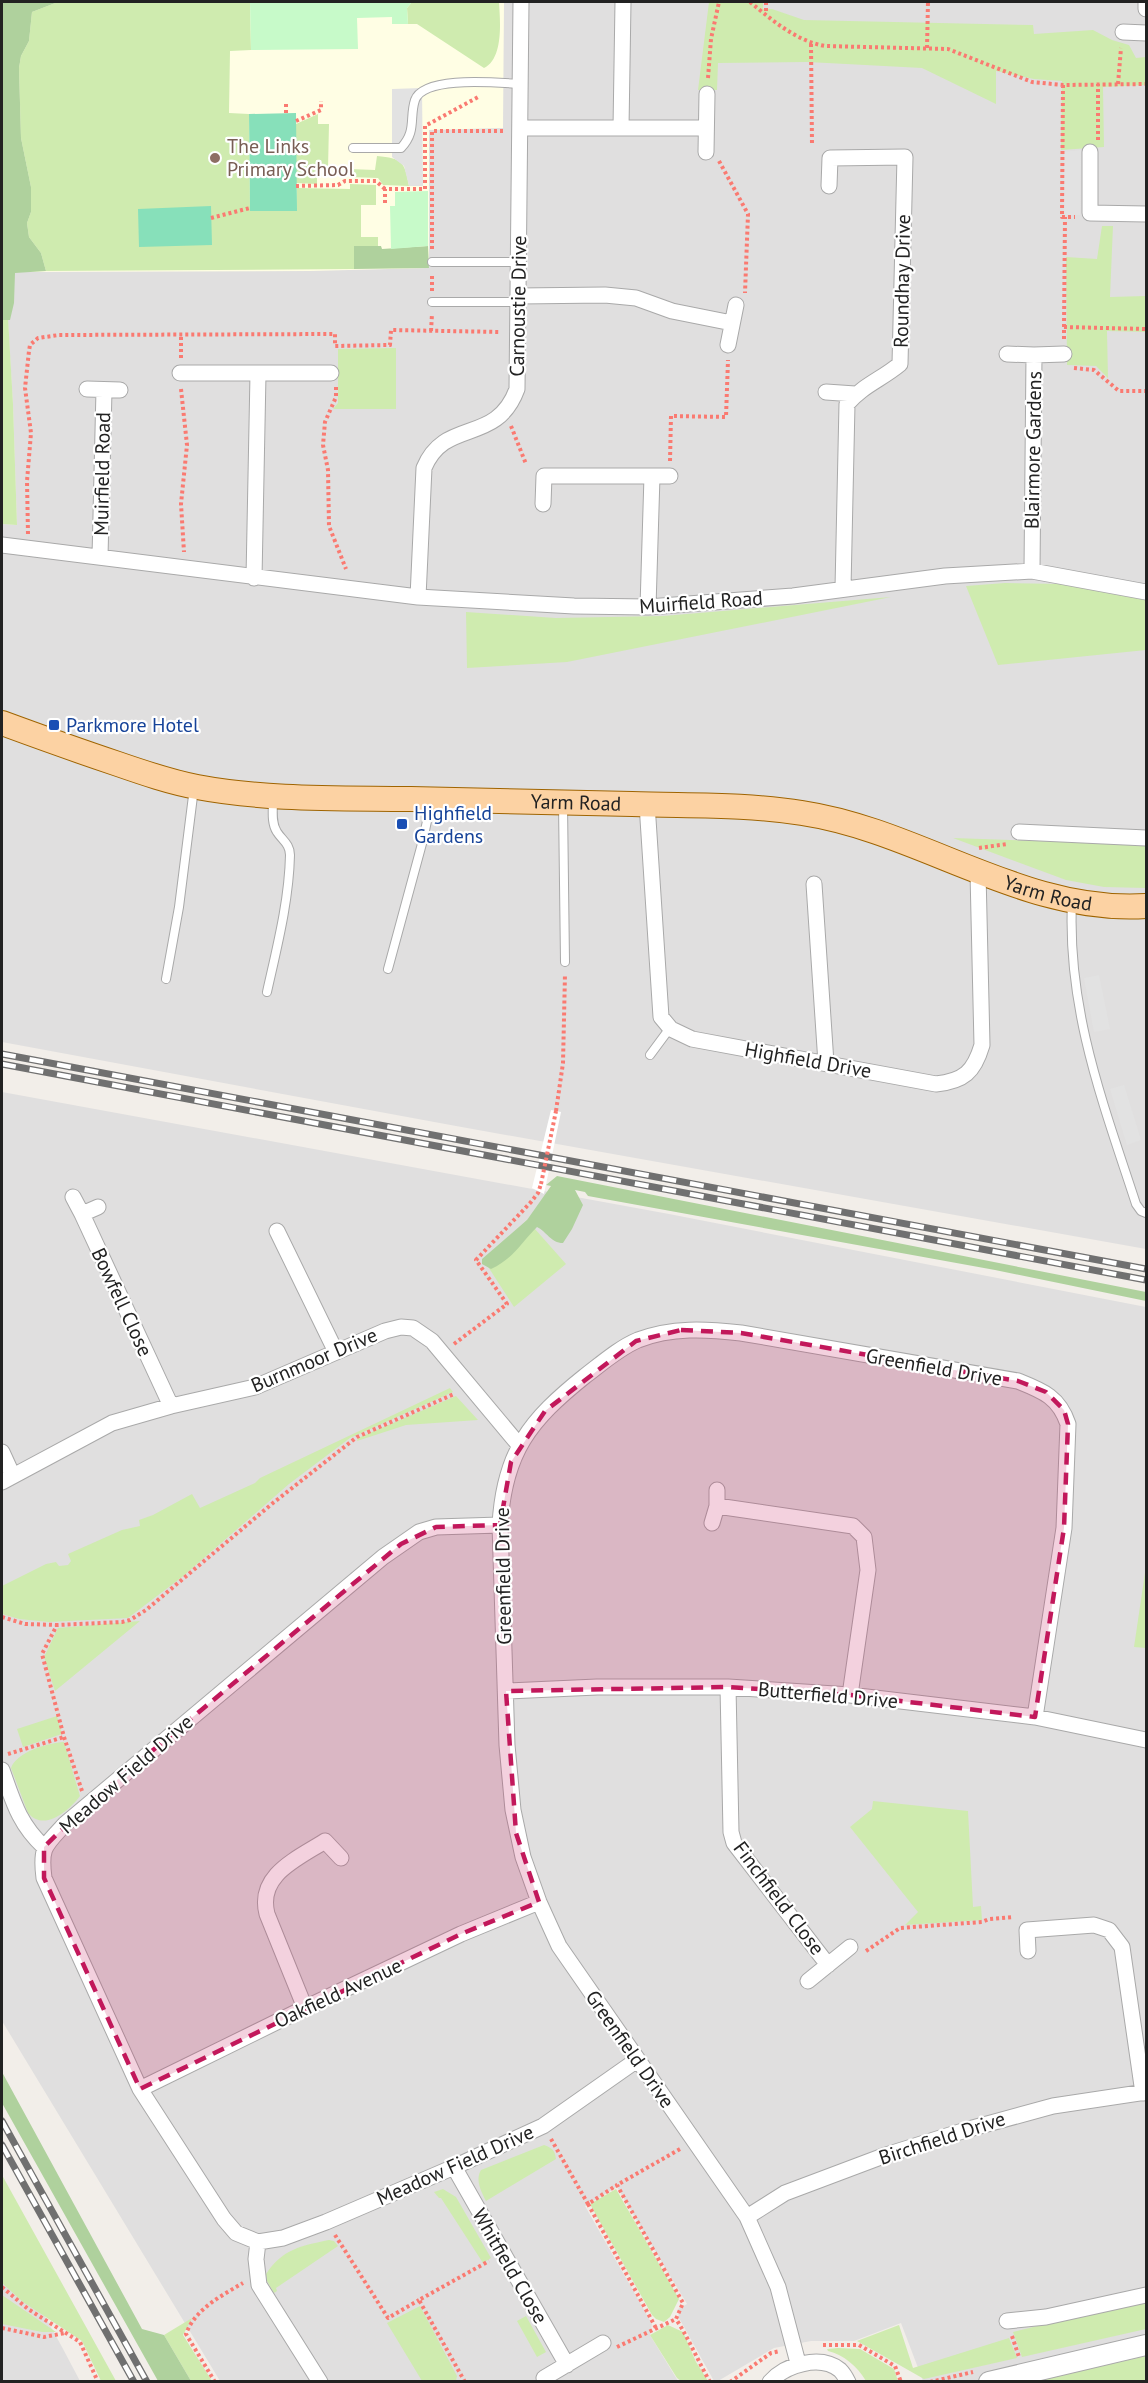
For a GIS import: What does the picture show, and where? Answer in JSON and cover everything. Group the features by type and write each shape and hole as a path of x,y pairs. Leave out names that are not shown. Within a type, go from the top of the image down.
{"main road":[{"name":"Yarm Road","path":"3,727 194,787 273,796 646,804 756,808 806,813 868,829 978,873 1036,892 1072,901 1109,906 1146,906"}],"street":[{"name":"Carnoustie Drive","path":"418,597 424,468 433,451 445,441 491,423 512,401 517,389 520,262 514,129 521,84 522,2"},
{"path":"621,128 622,2"},
{"path":"1146,2 1146,9"},
{"path":"1123,32 1146,33"},
{"path":"707,94 706,128 712,155"},
{"path":"514,129 706,128"},
{"path":"1090,152 1090,213 1146,214"},
{"name":"Roundhay Drive","path":"829,186 830,158 905,158 900,364 887,375 855,394"},
{"path":"519,299 606,295 636,298 672,311 732,323"},
{"path":"728,345 732,323 740,303"},
{"name":"Blairmore Gardens","path":"1007,354 1034,355 1032,571"},
{"path":"1034,355 1064,354"},
{"path":"180,373 258,374 333,379"},
{"path":"254,578 258,374"},
{"name":"Muirfield Road","path":"87,389 120,390"},
{"name":"Muirfield Road","path":"100,557 104,390"},
{"path":"826,392 855,394"},
{"path":"843,588 847,404 855,394"},
{"path":"543,504 544,476 652,476 670,470"},
{"path":"648,607 652,476"},
{"name":"Muirfield Road","path":"2,544 254,578 418,597 551,606 648,607 793,596 945,576 1032,571 1146,592"},
{"path":"646,804 659,1001 662,1017 670,1028"},
{"path":"1019,832 1146,838"},
{"name":"Highfield Drive","path":"670,1028 692,1039 936,1084 961,1078 974,1065 982,1045 978,873"},
{"path":"814,884 826,1063"},
{"name":"Bowfell Close","path":"73,1197 171,1406"},
{"path":"82,1215 98,1207"},
{"path":"277,1231 336,1352"},
{"name":"Burnmoor Drive","path":"7,1479 112,1423 171,1406 255,1387 393,1329 413,1328 422,1332 443,1352 519,1445"},
{"name":"Greenfield Drive","path":"798,2363 778,2287 747,2217 696,2140 637,2060 559,1946 539,1902 523,1857 515,1822 509,1775 500,1525 505,1484 519,1445 545,1410 604,1361 636,1341 701,1328 1018,1381 1046,1392 1064,1410 1068,1433 1064,1528 1035,1717"},
{"path":"2,1452 7,1479"},
{"path":"712,1523 717,1506 717,1490"},
{"path":"717,1506 853,1526 864,1537 868,1570 850,1695"},
{"name":"Meadow Field Drive","path":"500,1525 436,1527 420,1532 401,1544 337,1594 87,1806 44,1847 42,1864 44,1878 140,2089 224,2219 236,2233 258,2242 283,2238 326,2222 543,2126 637,2060"},
{"name":"Butterfield Drive","path":"506,1691 728,1687 850,1695 1035,1717 1146,1740"},
{"name":"Finchfield Close","path":"728,1687 731,1832 734,1843 740,1854 828,1965"},
{"path":"2,1770 18,1813 29,1833 44,1847"},
{"path":"305,2007 267,1914 264,1899 266,1890 269,1882 292,1862 325,1841 341,1858"},
{"name":"Oakfield Avenue","path":"140,2089 305,2007 461,1934 539,1902"},
{"path":"1028,1951 1027,1930 1094,1925 1109,1930 1122,1947 1145,2092"},
{"name":"Finchfield Close","path":"808,1981 828,1965 854,1952"},
{"name":"Birchfield Drive","path":"747,2217 785,2193 886,2155 1053,2106 1145,2092"},
{"name":"Whitfield Close","path":"454,2167 567,2365"},
{"path":"258,2242 256,2275 259,2285 320,2382"},
{"path":"1007,2321 1046,2317 1146,2295"},
{"path":"544,2378 603,2343"},
{"path":"989,2382 1146,2345"},
{"path":"770,2382 779,2372 798,2363 820,2363 839,2369 848,2382"}],"lane":[{"path":"353,148 401,148 413,126 415,99 418,94 430,86 450,83 521,84"},
{"path":"432,262 520,262"},
{"path":"432,302 519,299"},
{"path":"166,980 179,907 194,787"},
{"path":"267,992 283,920 290,855 286,842 276,831 273,796"},
{"path":"388,969 432,800"},
{"path":"563,802 565,962"},
{"path":"1072,901 1072,972 1088,1056 1136,1204 1141,1211 1146,1213"},
{"path":"650,1055 670,1028"}],"path":[{"path":"707,94 711,39 719,2"},
{"path":"750,2 811,44 948,49 1032,82 1146,84"},
{"path":"766,2 766,15"},
{"path":"927,2 927,48"},
{"path":"1118,84 1123,32"},
{"path":"811,44 812,144"},
{"path":"1063,84 1062,217 1080,218 1090,213"},
{"path":"1090,152 1098,152 1098,84"},
{"path":"296,186 338,185 345,181 376,181 385,189 425,189 425,126 485,93"},
{"path":"286,101 286,113"},
{"path":"296,121 321,110 321,101"},
{"path":"432,331 432,131 514,129"},
{"path":"712,155 748,213 740,303"},
{"path":"385,189 385,203"},
{"path":"212,218 250,208"},
{"path":"1065,217 1065,368 1094,370 1119,391 1146,392"},
{"path":"1064,327 1146,329"},
{"path":"181,334 180,373 187,445 181,504 184,553"},
{"path":"670,470 671,416 726,417 728,345"},
{"path":"336,346 336,355"},
{"path":"333,379 336,397 325,422 323,445 328,470 329,526 346,569"},
{"path":"510,423 525,464"},
{"path":"951,861 972,849 1018,843 1019,832"},
{"path":"451,1346 507,1304 476,1260 531,1202 541,1184 563,1063 565,962"},
{"path":"2,1617 25,1624 57,1626 130,1620 146,1610 273,1503 357,1437 457,1392"},
{"path":"57,1626 42,1654 64,1737 87,1806"},
{"path":"2,1756 64,1737"},
{"path":"854,1952 900,1928 982,1922 989,1919 1013,1917"},
{"path":"543,2126 657,2328"},
{"path":"588,2204 696,2140"},
{"path":"603,2343 616,2348 676,2319 683,2303 617,2185"},
{"path":"326,2222 388,2318 503,2253"},
{"path":"215,2382 186,2334 193,2320 211,2302 256,2275"},
{"path":"2,2287 28,2309 80,2342 98,2382"},
{"path":"419,2300 464,2381"},
{"path":"676,2319 710,2382"},
{"path":"1007,2321 1021,2361"},
{"path":"2,2328 44,2337 66,2333"}],"highlighted area":[{"path":"681,1330 741,1333 1018,1381 1046,1392 1064,1410 1068,1424 1064,1528 1035,1717 850,1695 728,1687 506,1691 516,1833 539,1902 461,1934 140,2089 44,1878 44,1847 87,1805 401,1544 436,1527 500,1525 511,1462 545,1411 636,1341"}],"shaded area":[{"path":"2,2 1146,2 1146,1249 456,1126 2,1042 2,524 17,525 5,272"},
{"name":"The Links Primary School","path":"2,2 504,2 503,128 429,130 429,268 310,271 5,272 2,214"},
{"path":"422,88 423,186 409,186 404,166 392,157 392,89"},
{"path":"1081,150 1080,215 1064,215 1064,152"},
{"path":"1099,975 1110,1029 1094,1032 1084,978"},
{"path":"1124,1085 1141,1140 1127,1145 1110,1089"},
{"path":"2,1092 669,1214 1146,1307 1146,2381 923,2381 901,2323 854,2341 811,2341 774,2348 718,2381 714,2381 679,2318 678,2309 687,2304 617,2187 585,2206 652,2324 650,2335 678,2381 220,2381 2,2021"},
{"path":"2,2239 62,2347 80,2381 2,2381"}],"green space":[{"path":"2,2 58,2 32,12 29,41 21,56 19,68 21,138 31,187 31,212 27,223 29,237 41,253 46,271 15,273 14,303 10,320 2,320"},
{"path":"58,2 250,2 251,50 230,51 229,113 249,114 250,211 296,211 297,188 350,189 350,184 376,185 376,205 361,205 361,237 378,237 378,246 354,246 354,269 46,271 41,253 29,237 27,223 31,212 31,187 21,138 19,68 21,56 29,41 32,12"},
{"path":"250,2 412,2 407,8 408,24 392,24 392,17 357,18 358,49 251,50"},
{"path":"412,2 499,2 498,47 490,63 484,68 417,24 408,24 407,8"},
{"path":"709,2 763,2 763,9 772,9 804,20 1033,25 1034,34 1093,30 1112,40 1129,45 1136,58 1146,57 1146,85 1103,87 1104,147 1061,150 1062,81 1034,79 996,71 996,104 922,68 808,62 718,63 717,90 698,90"},
{"path":"296,113 297,211 250,211 249,114"},
{"path":"318,114 318,124 329,124 328,169 317,169 317,184 296,183 296,124"},
{"path":"377,156 392,158 401,163 406,171 409,186 383,185 378,178 349,177 349,169 375,170"},
{"path":"428,191 428,246 391,249 390,206 395,206 395,192"},
{"path":"211,206 212,245 139,247 138,209"},
{"path":"2,214 13,404 17,525 2,524"},
{"path":"1102,226 1113,226 1110,297 1146,296 1146,332 1107,331 1108,378 1096,366 1067,365 1066,257 1097,259"},
{"path":"354,246 381,246 382,249 428,246 429,268 354,269"},
{"path":"396,348 396,409 333,409 338,403 338,349"},
{"path":"1005,583 1061,584 1146,600 1146,650 998,665 966,586"},
{"path":"891,597 567,662 467,668 466,612 556,618 663,616"},
{"path":"953,838 1146,845 1146,888 1104,887 1066,880"},
{"path":"557,1176 1146,1292 1146,1301 995,1270 588,1196 585,1192 575,1190 583,1205 563,1243 555,1241 537,1227 499,1265 491,1269 482,1264 482,1259 527,1220 551,1186 546,1185"},
{"path":"527,1220 566,1264 514,1307 485,1262"},
{"path":"450,1388 453,1392 350,1438 289,1484 182,1577 128,1618 49,1622 19,1619 2,1614 2,1586 46,1564 56,1562 59,1566 68,1565 71,1561 68,1554 122,1530 140,1526 139,1520 192,1494 200,1508"},
{"path":"456,1396 478,1420 406,1425 357,1441 358,1438"},
{"path":"1146,1566 1146,1648 1134,1647"},
{"path":"140,1621 55,1691 44,1657 58,1628"},
{"path":"57,1716 62,1734 23,1747 17,1729"},
{"path":"64,1742 80,1796 56,1817 49,1820 34,1818 28,1813 11,1768 19,1757 26,1753 41,1746"},
{"path":"873,1801 968,1811 973,1907 981,1906 982,1920 905,1925 918,1912 850,1827 872,1809"},
{"path":"2,2072 142,2329 164,2335 191,2381 158,2381 2,2103"},
{"path":"544,2145 553,2150 556,2159 486,2201 479,2182 481,2170"},
{"path":"2,2175 116,2381 101,2381 82,2341 23,2302 2,2283"},
{"path":"443,2189 456,2197 491,2258 483,2263 441,2198 434,2192"},
{"path":"616,2189 679,2299 670,2317 664,2322 652,2315 590,2204"},
{"path":"329,2240 334,2241 338,2246 276,2288 277,2291 274,2293 266,2274 279,2259 293,2250"},
{"path":"2,2295 56,2332 42,2332 2,2324"},
{"path":"1146,2299 1146,2329 1022,2357 1013,2332"},
{"path":"420,2306 457,2376 456,2381 422,2381 387,2323"},
{"path":"526,2316 546,2352 537,2357 517,2321"},
{"path":"192,2318 183,2335 212,2381 191,2381 164,2335"},
{"path":"668,2325 683,2332 696,2362 708,2381 681,2381 677,2378 650,2335"},
{"path":"899,2325 913,2368 1009,2338 1017,2358 924,2379 857,2341"},
{"path":"827,2349 860,2349 894,2369 898,2381 866,2381 850,2362"},
{"path":"1146,2356 1146,2381 1037,2381"}],"pier":[{"path":"551,1110 561,1112 544,1194 532,1188"}],"railway":[{"path":"2,1054 1146,1269"},
{"path":"2,1064 1146,1280"},
{"path":"2,2121 147,2382"},
{"path":"2,2145 134,2382"}],"place":[{"name":"The Links Primary School","path":"215,158"},
{"name":"Parkmore Hotel","path":"54,725"},
{"name":"Highfield Gardens","path":"402,824"}]}
